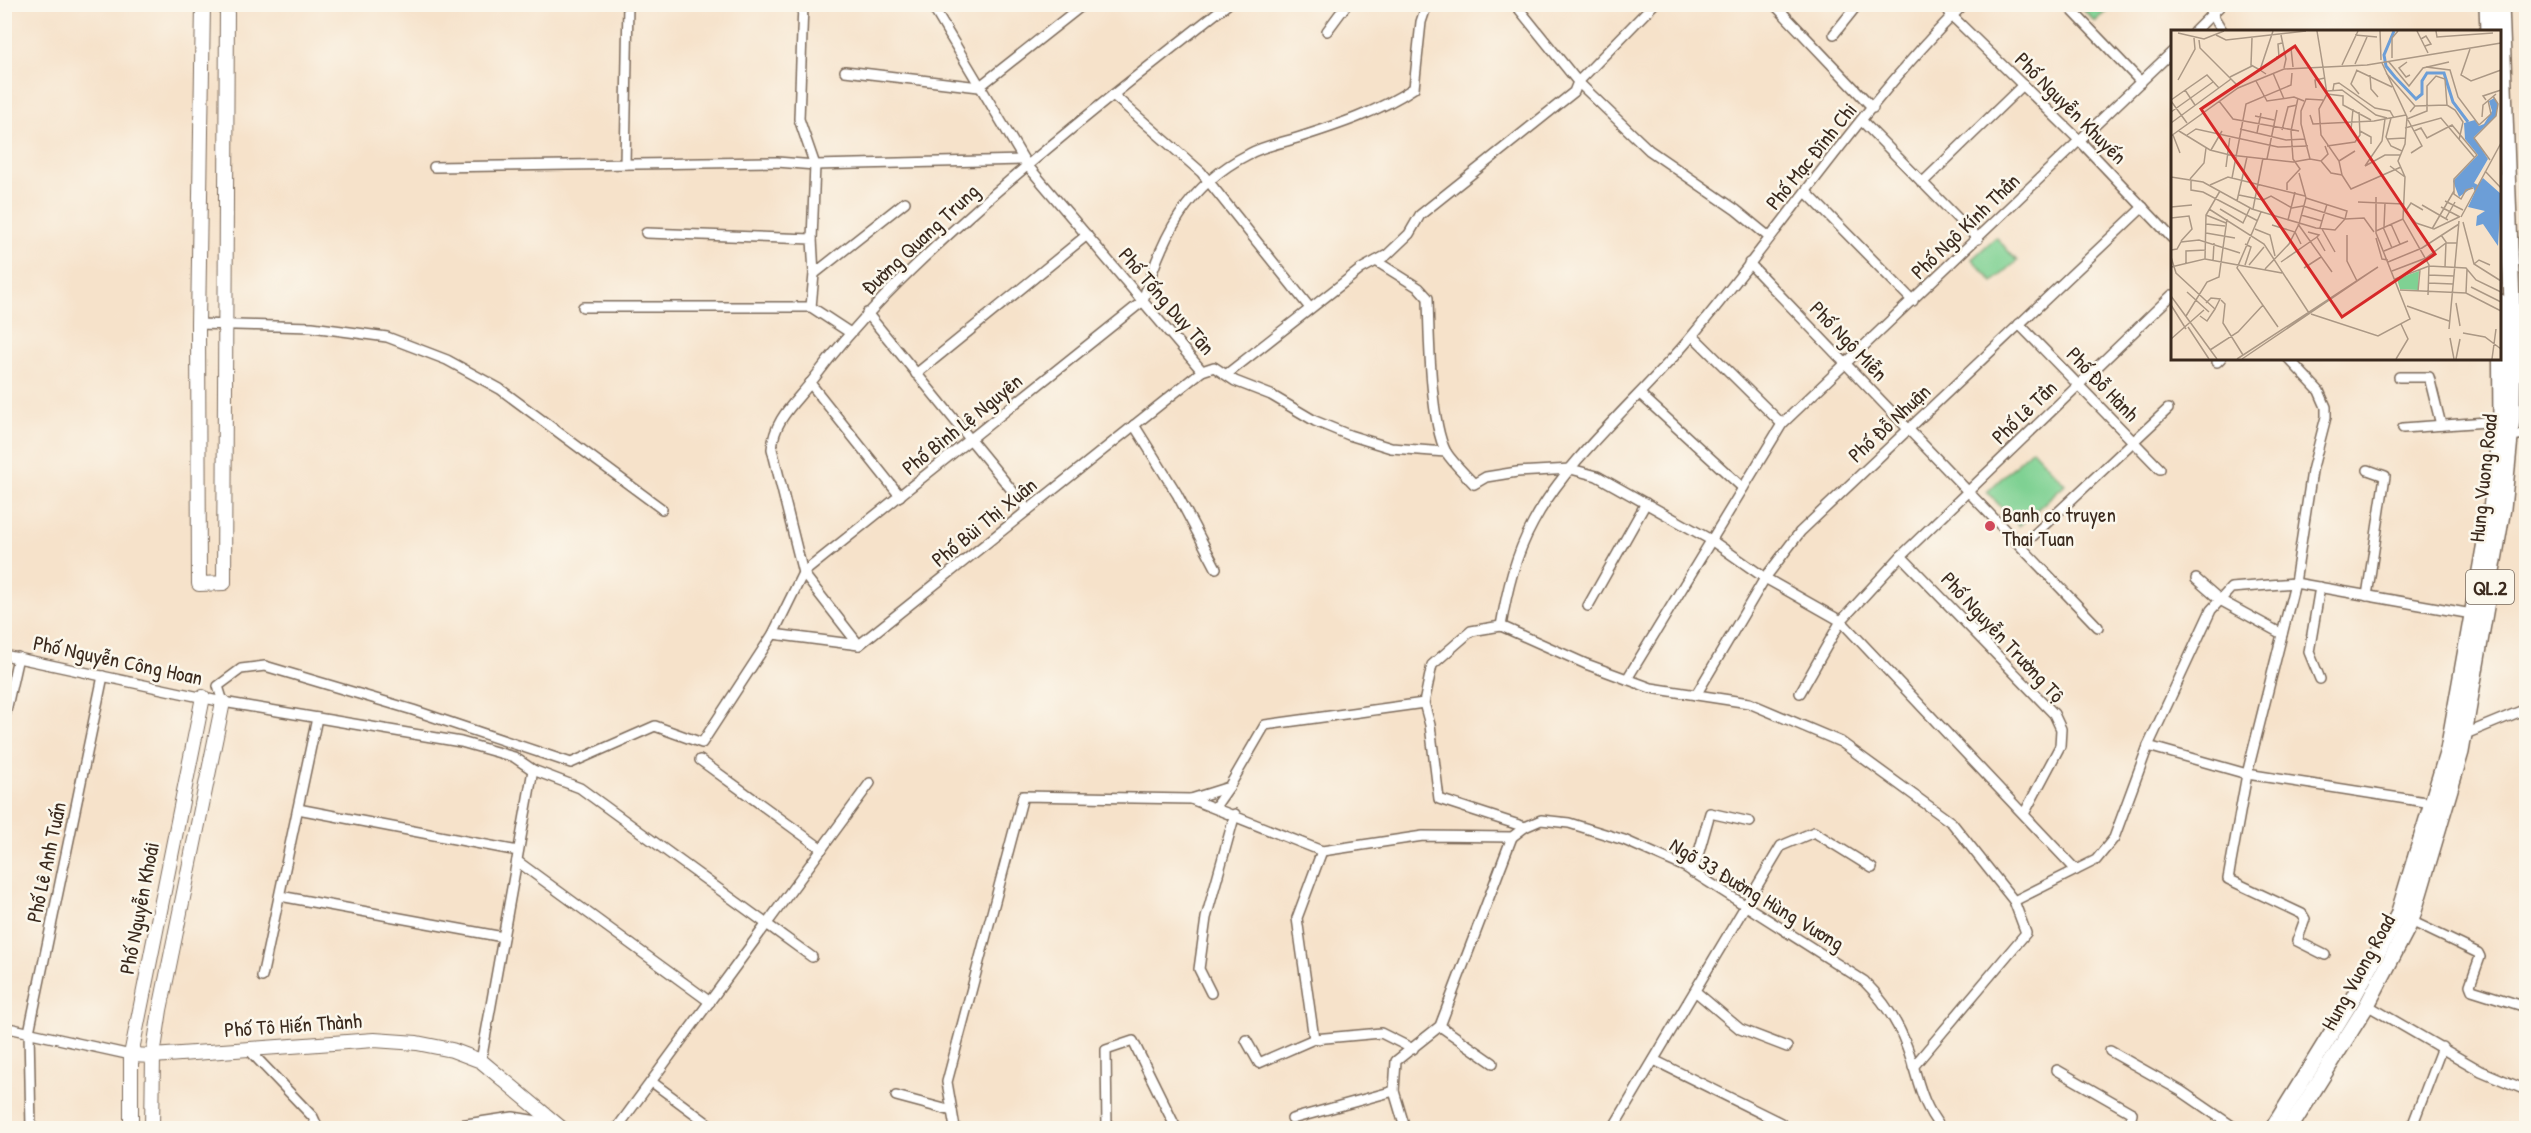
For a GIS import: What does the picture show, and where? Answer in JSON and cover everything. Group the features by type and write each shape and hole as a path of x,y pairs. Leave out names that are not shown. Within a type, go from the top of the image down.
{"main road":[{"path":"2487,4 2488,30"},
{"name":"Hung Vuong Road","path":"2290,1128 2367,1005 2411,921 2461,752 2503,508 2505,437 2513,332 2501,4"},
{"name":"Hung Vuong Road","path":"2273,1128 2353,998 2398,915 2433,803 2448,750 2505,437 2501,421 2500,360"}],"street":[{"path":"203,4 198,324 199,584 224,583 227,4"},
{"path":"625,164 628,4"},
{"path":"803,4 800,119 815,165 812,239 814,274 811,307"},
{"name":"Phố Tống Duy Tân","path":"931,4 1026,162 1202,371 1214,367 1235,381 1271,395 1315,421 1349,435 1391,448 1446,452"},
{"path":"844,71 979,87 1084,4"},
{"name":"Đường Quang Trung","path":"803,573 772,449 773,432 849,332 891,287 1026,162 1228,4"},
{"path":"1327,30 1347,4"},
{"path":"1143,301 1153,265 1175,221 1193,194 1207,182 1249,153 1389,105 1414,88 1421,22 1427,4"},
{"path":"1515,4 1578,82 1649,150 1736,210 1769,237"},
{"path":"1227,374 1310,308 1387,255 1408,234 1420,215 1574,92 1578,82 1654,4"},
{"path":"1774,4 1873,108"},
{"path":"1834,34 1858,4"},
{"name":"Phố Nguyễn Khuyến","path":"1944,4 1952,16 2080,141 2171,237"},
{"name":"Phố Mạc Đĩnh Chi","path":"1571,469 1693,336 1862,121 1964,4"},
{"path":"2066,4 2141,82"},
{"path":"2206,4 2210,16 2221,30"},
{"path":"2196,30 2222,4"},
{"name":"Phố Ngô Kính Thần","path":"1627,679 1782,424 2171,53"},
{"path":"1922,183 2023,85"},
{"path":"1113,95 1201,172 1310,308"},
{"path":"1862,121 1978,239"},
{"path":"434,167 777,162 815,165 1026,162"},
{"path":"1806,192 1913,301"},
{"path":"814,274 905,202"},
{"name":"Phố Đỗ Nhuận","path":"1696,695 1765,578 1800,532 2143,207"},
{"path":"646,233 812,239"},
{"path":"916,374 1087,235"},
{"path":"1376,261 1419,288 1428,298 1432,379 1446,452 1474,484 1485,477 1517,472 1571,469 1597,476 1711,540 1765,578 1841,621 2076,870"},
{"name":"Phố Ngô Miễn","path":"1749,263 2098,627"},
{"name":"Phố Lê Tần","path":"1800,693 1841,621 1901,556 2171,296"},
{"name":"Phố Bình Lệ Nguyên","path":"803,573 971,441 1143,301"},
{"path":"583,307 811,307 849,332"},
{"path":"867,313 1028,510"},
{"path":"198,324 312,327 387,337 447,360 500,389 662,509"},
{"name":"Phố Đỗ Hành","path":"2019,324 2160,469"},
{"path":"1693,336 1782,424"},
{"path":"2290,360 2324,400 2326,417 2319,444 2295,583 2247,774 2228,879 2302,914 2305,919 2297,941 2325,955"},
{"name":"Phố Bùi Thị Xuân","path":"859,645 1202,371"},
{"path":"2399,377 2429,377 2441,425"},
{"path":"810,383 900,496"},
{"path":"1640,394 1743,488"},
{"path":"2022,546 2168,409"},
{"path":"2403,428 2501,421"},
{"path":"1134,425 1177,494 1216,568"},
{"path":"2505,437 2526,434"},
{"path":"1501,626 1510,576 1533,522 1571,469"},
{"path":"2367,596 2385,476 2368,470"},
{"path":"1588,606 1646,503"},
{"name":"Phố Nguyễn Trường Tộ","path":"1901,556 2054,714 2061,729 2060,746 2024,814"},
{"path":"203,697 241,669 265,666 413,710 571,763 655,726 702,743 773,634 803,573 859,645"},
{"path":"2196,579 2220,600 2282,634"},
{"path":"2014,901 2096,860 2114,838 2148,746 2211,610 2231,588 2295,583 2472,614"},
{"path":"2320,587 2309,651 2320,679"},
{"path":"1525,827 1439,799 1430,725 1424,703 1432,665 1471,632 1501,626 1651,688 1749,703 1841,742 1952,823 2014,901 2026,933 1913,1067"},
{"path":"773,634 859,645"},
{"name":"Phố Nguyễn Công Hoan","path":"4,655 223,702 461,742 514,757 533,770 580,788 812,957"},
{"path":"4,720 18,657"},
{"name":"Phố Lê Anh Tuấn","path":"31,1128 29,1032 103,676"},
{"path":"218,686 223,702"},
{"name":"Phố Nguyễn Khoái","path":"131,1128 131,1055 203,697"},
{"name":"Phố Nguyễn Khoái","path":"152,1128 153,1056 223,702"},
{"path":"1215,807 1265,724 1424,703"},
{"path":"2463,735 2526,709"},
{"path":"262,977 317,718"},
{"path":"2148,746 2247,774 2433,803"},
{"path":"700,760 822,849"},
{"path":"481,1061 533,770"},
{"path":"617,1128 870,783"},
{"path":"1191,799 1229,787"},
{"path":"955,1128 946,1082 1023,796 1191,799 1235,814 1322,850 1423,836 1512,837 1440,1026 1396,1061 1394,1091 1405,1128"},
{"path":"298,809 518,851"},
{"path":"1693,873 1710,813 1750,822"},
{"path":"1211,993 1199,969 1206,918 1235,814"},
{"name":"Ngõ 33 Đường Hùng Vương","path":"1512,837 1525,827 1541,820 1569,823 1624,840 1693,873 1864,981 1893,1017 1927,1110 1941,1128"},
{"path":"1613,1128 1781,846 1814,832 1872,868"},
{"path":"1314,1039 1297,918 1322,850"},
{"path":"517,861 710,1002"},
{"path":"280,896 503,937"},
{"path":"2411,921 2478,953 2480,957 2470,985 2472,990 2526,1007"},
{"path":"1695,991 1740,1029 1787,1047"},
{"path":"2367,1005 2481,1071 2526,1090"},
{"path":"1440,1026 1493,1063"},
{"name":"Phố Tô Hiến Thành","path":"4,1027 131,1055 153,1056 374,1040 417,1043 452,1050 481,1061 558,1126"},
{"path":"1246,1040 1259,1063 1314,1039 1381,1033 1413,1049"},
{"path":"1107,1128 1106,1050 1133,1041 1176,1128"},
{"path":"2414,1121 2442,1047"},
{"path":"248,1049 313,1117 318,1128"},
{"path":"2110,1051 2181,1091 2235,1128"},
{"path":"1654,1060 1781,1124"},
{"path":"2057,1070 2132,1113 2128,1128"},
{"path":"652,1082 714,1128"},
{"path":"1292,1119 1394,1091"},
{"path":"896,1096 952,1111"},
{"path":"441,1128 513,1117 558,1126"},
{"path":"522,1119 527,1128"}],"green space":[{"path":"2079,5 2112,5 2095,22"},
{"path":"1996,237 2017,261 1993,282 1972,259"},
{"path":"2032,449 2065,484 2019,526 1987,492"}],"place":[{"name":"Banh co truyen Thai Tuan","path":"1990,526"}]}
